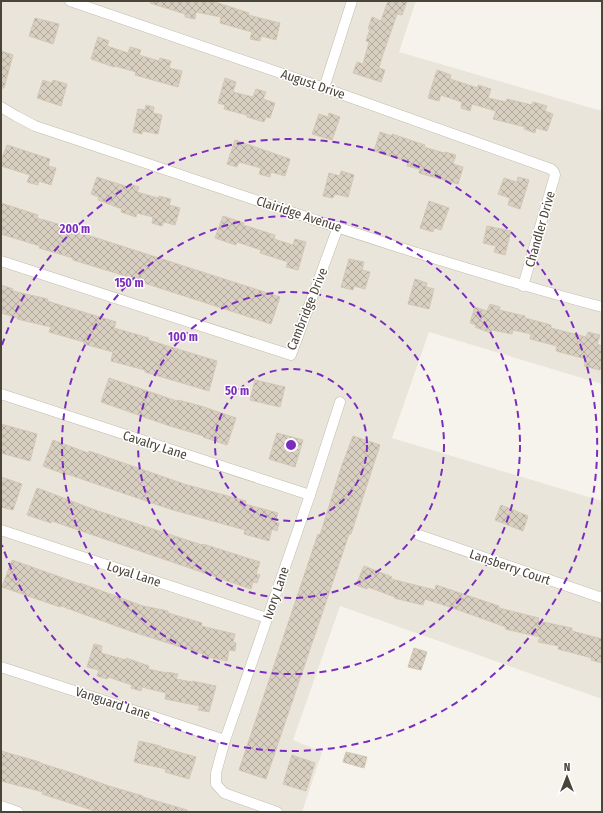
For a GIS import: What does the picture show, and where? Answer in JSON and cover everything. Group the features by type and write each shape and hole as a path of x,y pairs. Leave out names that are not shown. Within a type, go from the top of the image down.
{"street":[{"name":"August Drive","path":"70,1 324,88 550,169 554,172"},
{"path":"324,88 352,1"},
{"name":"Clairidge Avenue","path":"1,107 35,126 338,227 523,286 602,307"},
{"name":"Chandler Drive","path":"523,286 555,175 554,172"},
{"name":"Cambridge Drive","path":"1,260 291,355 338,227"},
{"name":"Cavalry Lane","path":"1,394 310,495"},
{"name":"Ivory Lane","path":"277,812 224,793 216,784 216,773 225,740 310,495 340,402"},
{"name":"Loyal Lane","path":"1,530 268,618"},
{"name":"Lansberry Court","path":"418,535 602,598"},
{"name":"Vanguard Lane","path":"1,667 225,740"},
{"path":"1,806 18,812"}],"shaded area":[{"path":"1,1 416,1 399,52 602,111 602,384 429,332 392,438 602,501 602,699 340,606 293,740 322,752 302,812 1,812"}],"building":[{"path":"151,1 212,1 249,13 248,15 280,23 276,40 261,36 260,41 250,39 252,32 220,23 221,17 196,12 195,19 185,17 185,14 150,3"},
{"path":"388,1 407,1 402,15 397,14 382,57 379,68 385,70 381,82 353,73 357,62 363,64 369,42 366,41 372,17 381,21"},
{"path":"35,18 59,24 53,44 29,36"},
{"path":"98,37 109,41 107,46 128,53 130,47 141,50 139,55 159,61 160,58 171,61 169,68 182,71 178,87 135,75 136,72 114,67 91,59"},
{"path":"1,51 13,55 4,88 1,88"},
{"path":"437,70 451,75 450,79 478,88 478,85 491,89 488,98 506,102 507,99 532,105 533,102 547,106 545,111 553,114 547,131 536,128 535,133 524,129 525,127 493,119 496,111 472,104 470,111 461,108 462,102 441,95 439,101 428,98"},
{"path":"225,78 236,82 233,92 253,97 256,89 266,92 263,99 275,103 270,118 266,117 264,122 247,117 247,115 224,109 225,105 218,103"},
{"path":"43,80 52,83 53,80 67,84 61,106 37,98"},
{"path":"146,105 154,107 153,113 162,115 158,134 143,131 142,134 133,132 138,109 145,110"},
{"path":"329,113 340,117 332,140 312,134 319,114 328,117"},
{"path":"380,132 392,136 392,134 425,145 424,147 456,155 453,164 463,167 458,184 419,173 420,169 407,166 408,162 374,151"},
{"path":"235,140 290,159 285,176 271,172 270,177 259,174 261,168 239,162 237,167 227,164"},
{"path":"7,145 50,159 48,166 56,168 51,185 39,181 38,185 27,182 30,175 1,166 1,161"},
{"path":"341,171 354,175 348,197 335,194 333,198 323,196 329,173 340,176"},
{"path":"97,177 128,187 129,184 139,187 137,192 158,198 159,196 171,199 169,205 180,208 175,225 164,222 162,226 152,223 153,217 137,213 136,217 121,212 122,209 98,200 99,197 91,194"},
{"path":"518,177 529,180 520,209 508,205 510,198 498,194 504,178 517,182"},
{"path":"429,201 449,208 441,230 434,228 433,232 420,228"},
{"path":"1,203 38,215 37,218 72,228 71,230 280,297 271,324 141,282 142,281 73,260 73,258 39,248 40,246 1,234"},
{"path":"223,216 244,223 243,225 275,235 274,239 293,245 295,239 306,242 298,270 286,267 288,262 260,253 261,250 237,242 236,245 215,238"},
{"path":"487,226 511,231 505,255 494,252 496,246 483,243"},
{"path":"349,259 364,262 362,270 370,272 365,289 354,286 353,290 341,287"},
{"path":"415,279 427,283 426,287 434,289 429,309 408,304"},
{"path":"1,285 13,289 13,291 48,299 47,301 116,322 114,328 217,361 209,391 145,372 145,370 111,361 113,352 49,332 51,327 17,319 18,318 1,313"},
{"path":"490,304 500,307 499,310 525,316 525,318 551,325 551,328 586,337 588,332 600,335 597,344 602,346 602,363 600,370 584,366 586,359 556,351 557,346 530,339 531,334 513,330 512,334 492,330 491,333 475,327 476,325 470,323 475,307 487,311"},
{"path":"109,378 177,401 201,406 236,418 227,445 101,402"},
{"path":"255,380 285,387 280,407 250,400"},
{"path":"1,424 37,434 30,461 1,453"},
{"path":"277,433 303,440 295,467 269,459"},
{"path":"353,436 380,445 351,534 349,534 266,779 239,770 318,534 320,535 341,468"},
{"path":"53,440 184,484 246,501 245,504 278,513 275,522 279,523 277,531 272,529 269,541 244,534 245,530 170,509 43,466"},
{"path":"1,477 22,484 13,510 1,507"},
{"path":"37,488 98,511 202,545 203,544 260,562 256,574 260,575 257,583 253,582 251,589 52,521 51,523 27,515"},
{"path":"501,505 528,516 523,531 495,520"},
{"path":"12,560 143,606 168,611 168,613 202,623 201,626 235,634 233,642 236,643 235,651 229,650 227,661 203,656 203,654 133,632 2,587"},
{"path":"364,566 392,577 391,579 435,590 436,585 499,606 499,608 539,618 538,621 572,628 572,631 602,639 602,663 591,660 592,658 558,649 559,646 538,642 540,637 505,629 506,627 425,599 423,605 394,598 395,597 368,587 367,589 356,585"},
{"path":"94,644 102,646 101,653 126,660 126,658 149,666 148,669 178,674 176,679 216,686 209,712 198,710 200,706 165,699 166,693 142,687 141,691 131,688 132,685 108,677 107,679 97,676 99,670 87,667"},
{"path":"414,648 427,652 421,670 408,667"},
{"path":"139,741 196,757 189,779 165,772 166,769 134,762"},
{"path":"1,751 40,762 109,786 187,810 187,812 98,812 42,794 43,792 1,781"},
{"path":"346,752 367,757 364,768 343,762"},
{"path":"292,755 315,763 306,791 283,784"}]}
